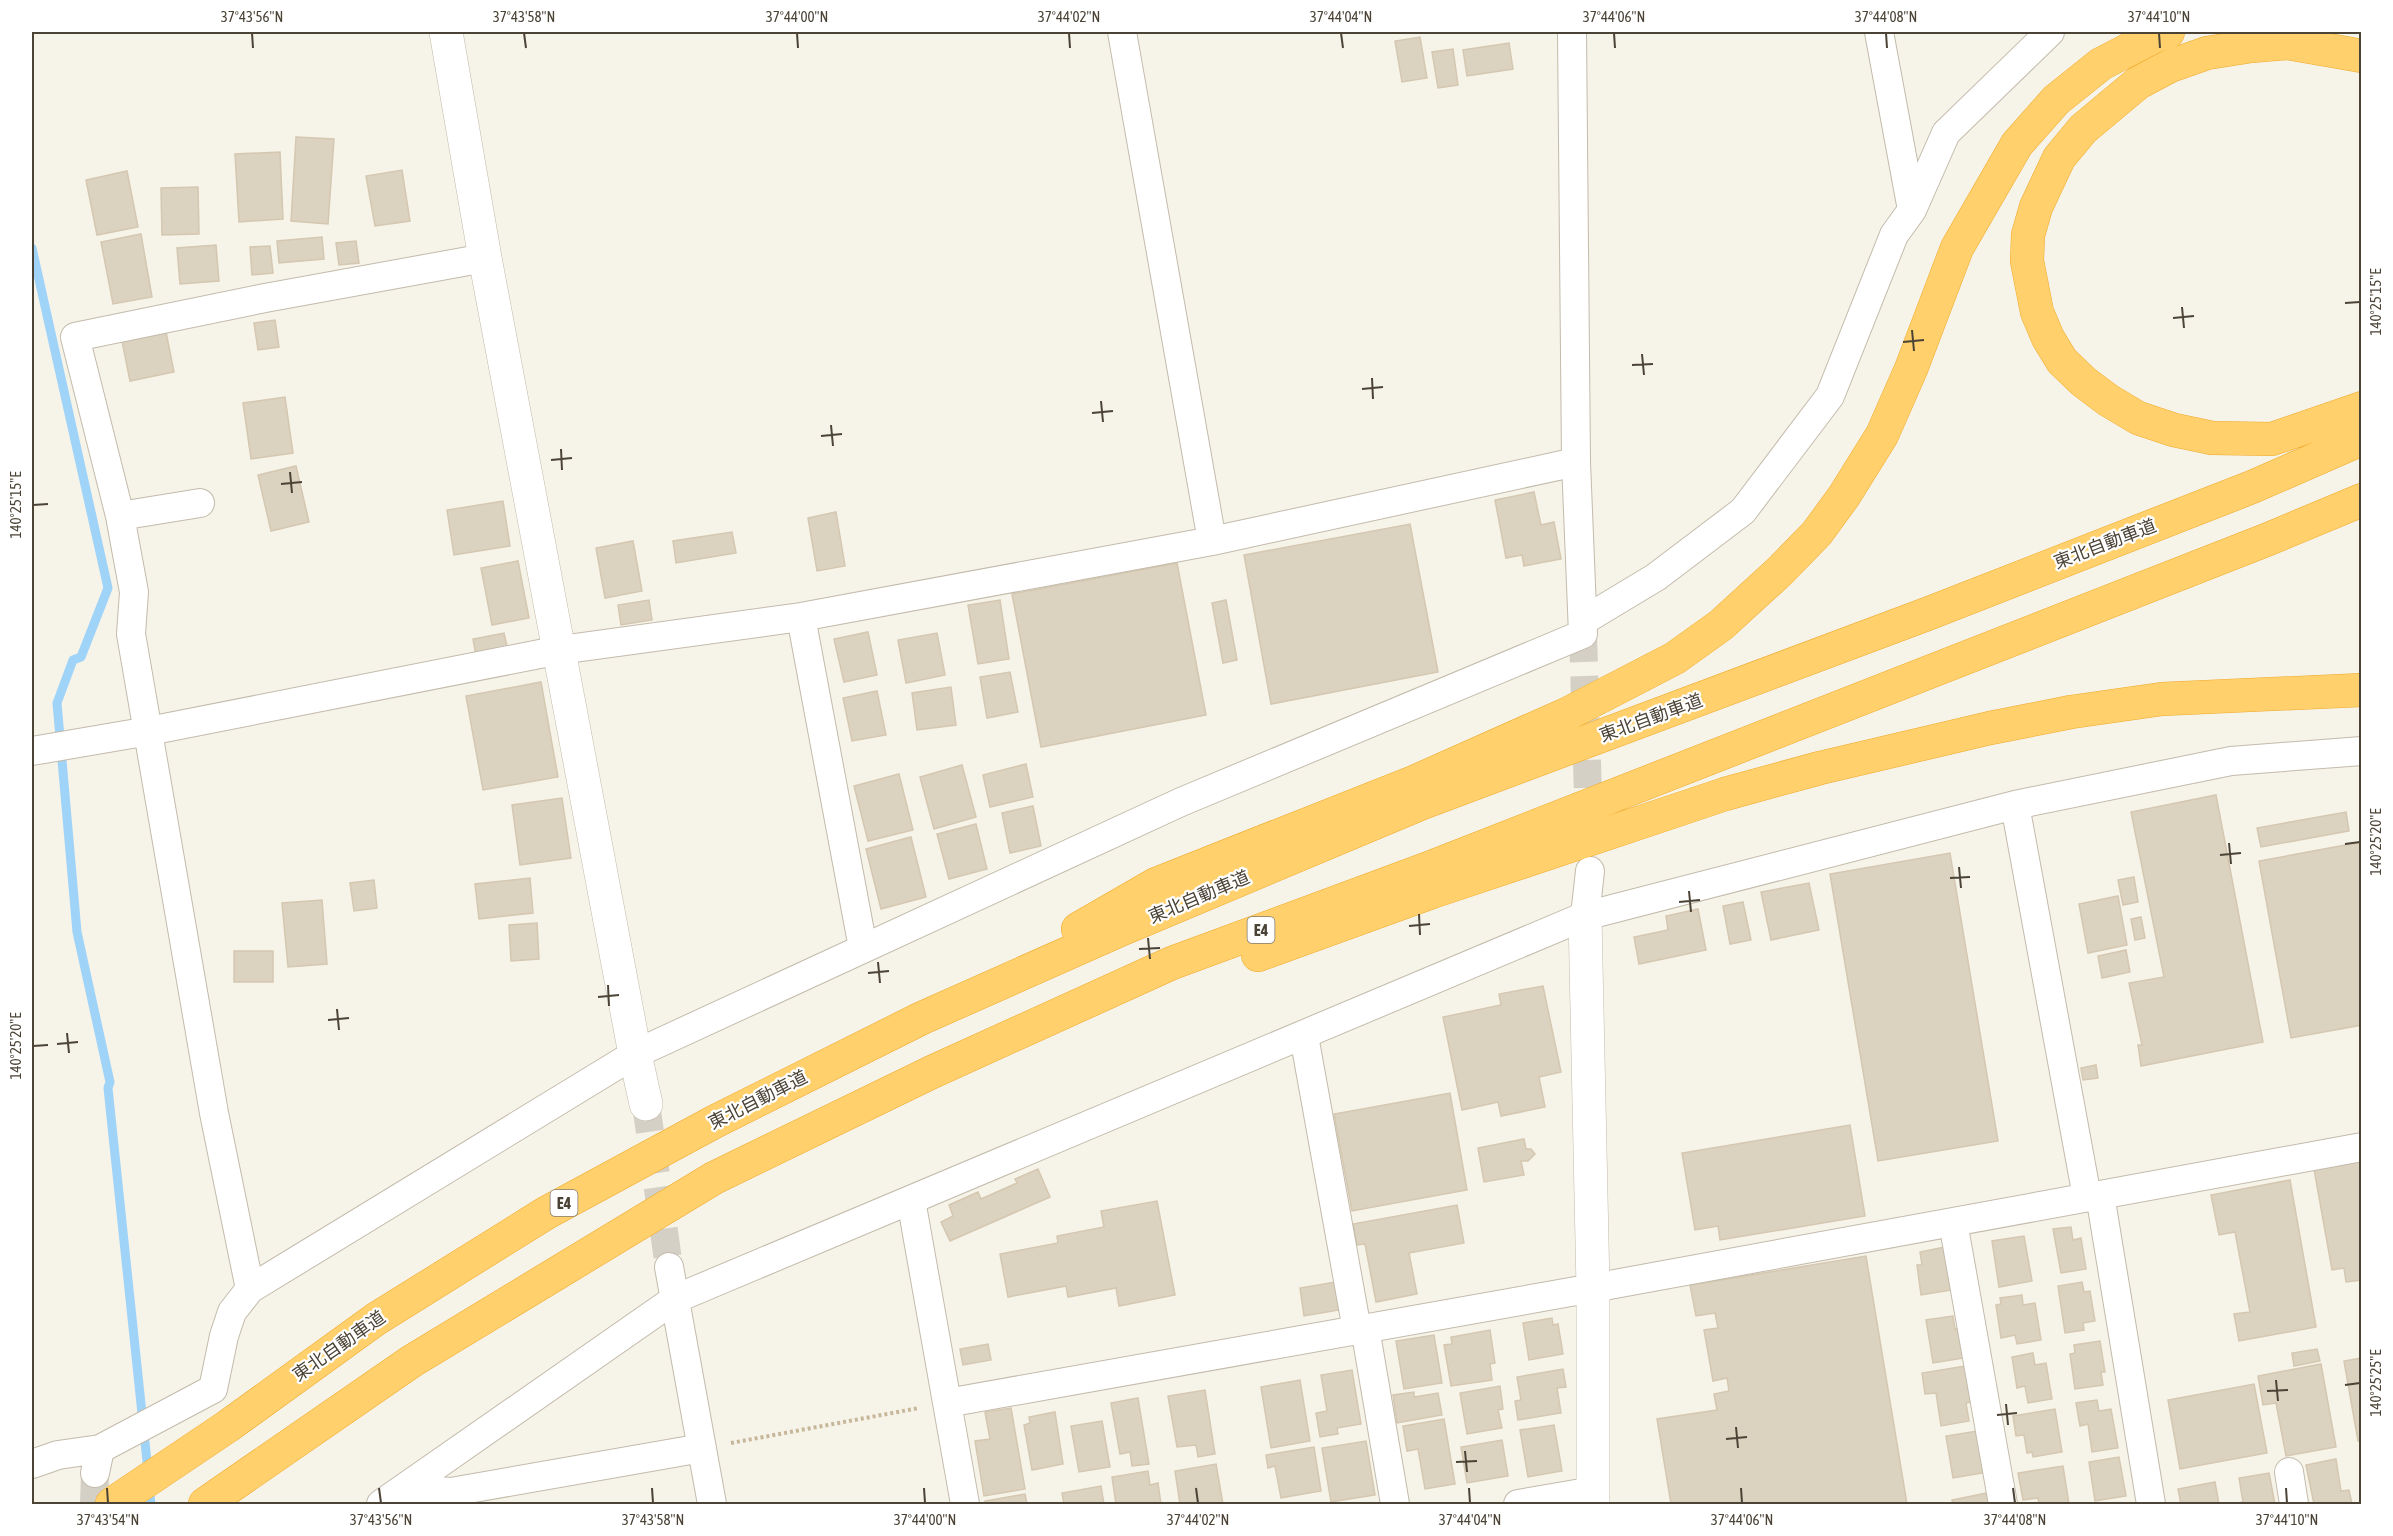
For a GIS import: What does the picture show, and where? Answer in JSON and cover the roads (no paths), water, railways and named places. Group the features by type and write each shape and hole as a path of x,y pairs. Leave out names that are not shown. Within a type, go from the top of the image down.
{"highway":[{"path":"922,1018 1156,884 1414,782 1567,714 1675,658 1721,625 1780,571 1817,533 1844,496 1882,435 1911,369 1957,248 2017,144 2056,100 2101,64 2155,36 2168,32"},
{"path":"2361,56 2288,44 2251,46 2207,53 2170,66 2138,83 2084,129 2059,158 2036,207 2028,235 2027,261 2037,312 2062,361 2100,394 2138,418 2174,430 2212,438 2272,439 2361,408"},
{"name":"東北自動車道","path":"112,1504 228,1426 376,1318 546,1213 714,1122 922,1018 1131,926 1422,803 1916,618 2252,487 2361,439"},
{"name":"E4","path":"214,1497 412,1360 714,1178 932,1072 1172,963 1429,868 2266,540 2361,500"},
{"path":"932,1072 1443,889 1725,794 1820,768 1990,728 2071,712 2162,699 2361,690"}],"street":[{"path":"446,32 485,258 646,1104"},
{"path":"1122,32 1212,541"},
{"path":"32,1464 57,1455 98,1461 213,1389 224,1336 232,1312 250,1289 635,1054 1180,802 1583,634 1576,462 1572,32"},
{"path":"1879,32 1912,210"},
{"path":"1583,621 1656,577 1743,511 1830,396 1894,235 1912,210 1946,133 2050,32"},
{"path":"250,1289 212,1101 131,634 134,592 120,516 75,337 265,298 485,258"},
{"path":"32,751 149,731 560,650 801,617 1212,541 1576,462"},
{"path":"120,516 200,503"},
{"path":"801,617 863,948"},
{"path":"381,1504 675,1299 1585,916 2015,805 2230,761 2361,751"},
{"path":"2015,805 2093,1196 2151,1504"},
{"path":"1518,1504 1593,1498 1593,1288 1585,916 1590,871"},
{"path":"1304,1036 1395,1504"},
{"path":"947,1402 1593,1288 2361,1147"},
{"path":"911,1200 965,1504"},
{"path":"1953,1222 2003,1504"},
{"path":"669,1267 712,1504"},
{"path":"404,1489 451,1492 702,1448"},
{"path":"2289,1472 2294,1504"}],"waterway":[{"path":"32,248 108,588 81,657 73,660 57,703 77,932 110,1082 108,1088 148,1471"},
{"path":"149,1487 151,1504"}],"tunnel":[{"path":"1583,634 1589,827"},
{"path":"646,1104 669,1267"},
{"path":"94,1504 95,1473"}]}
